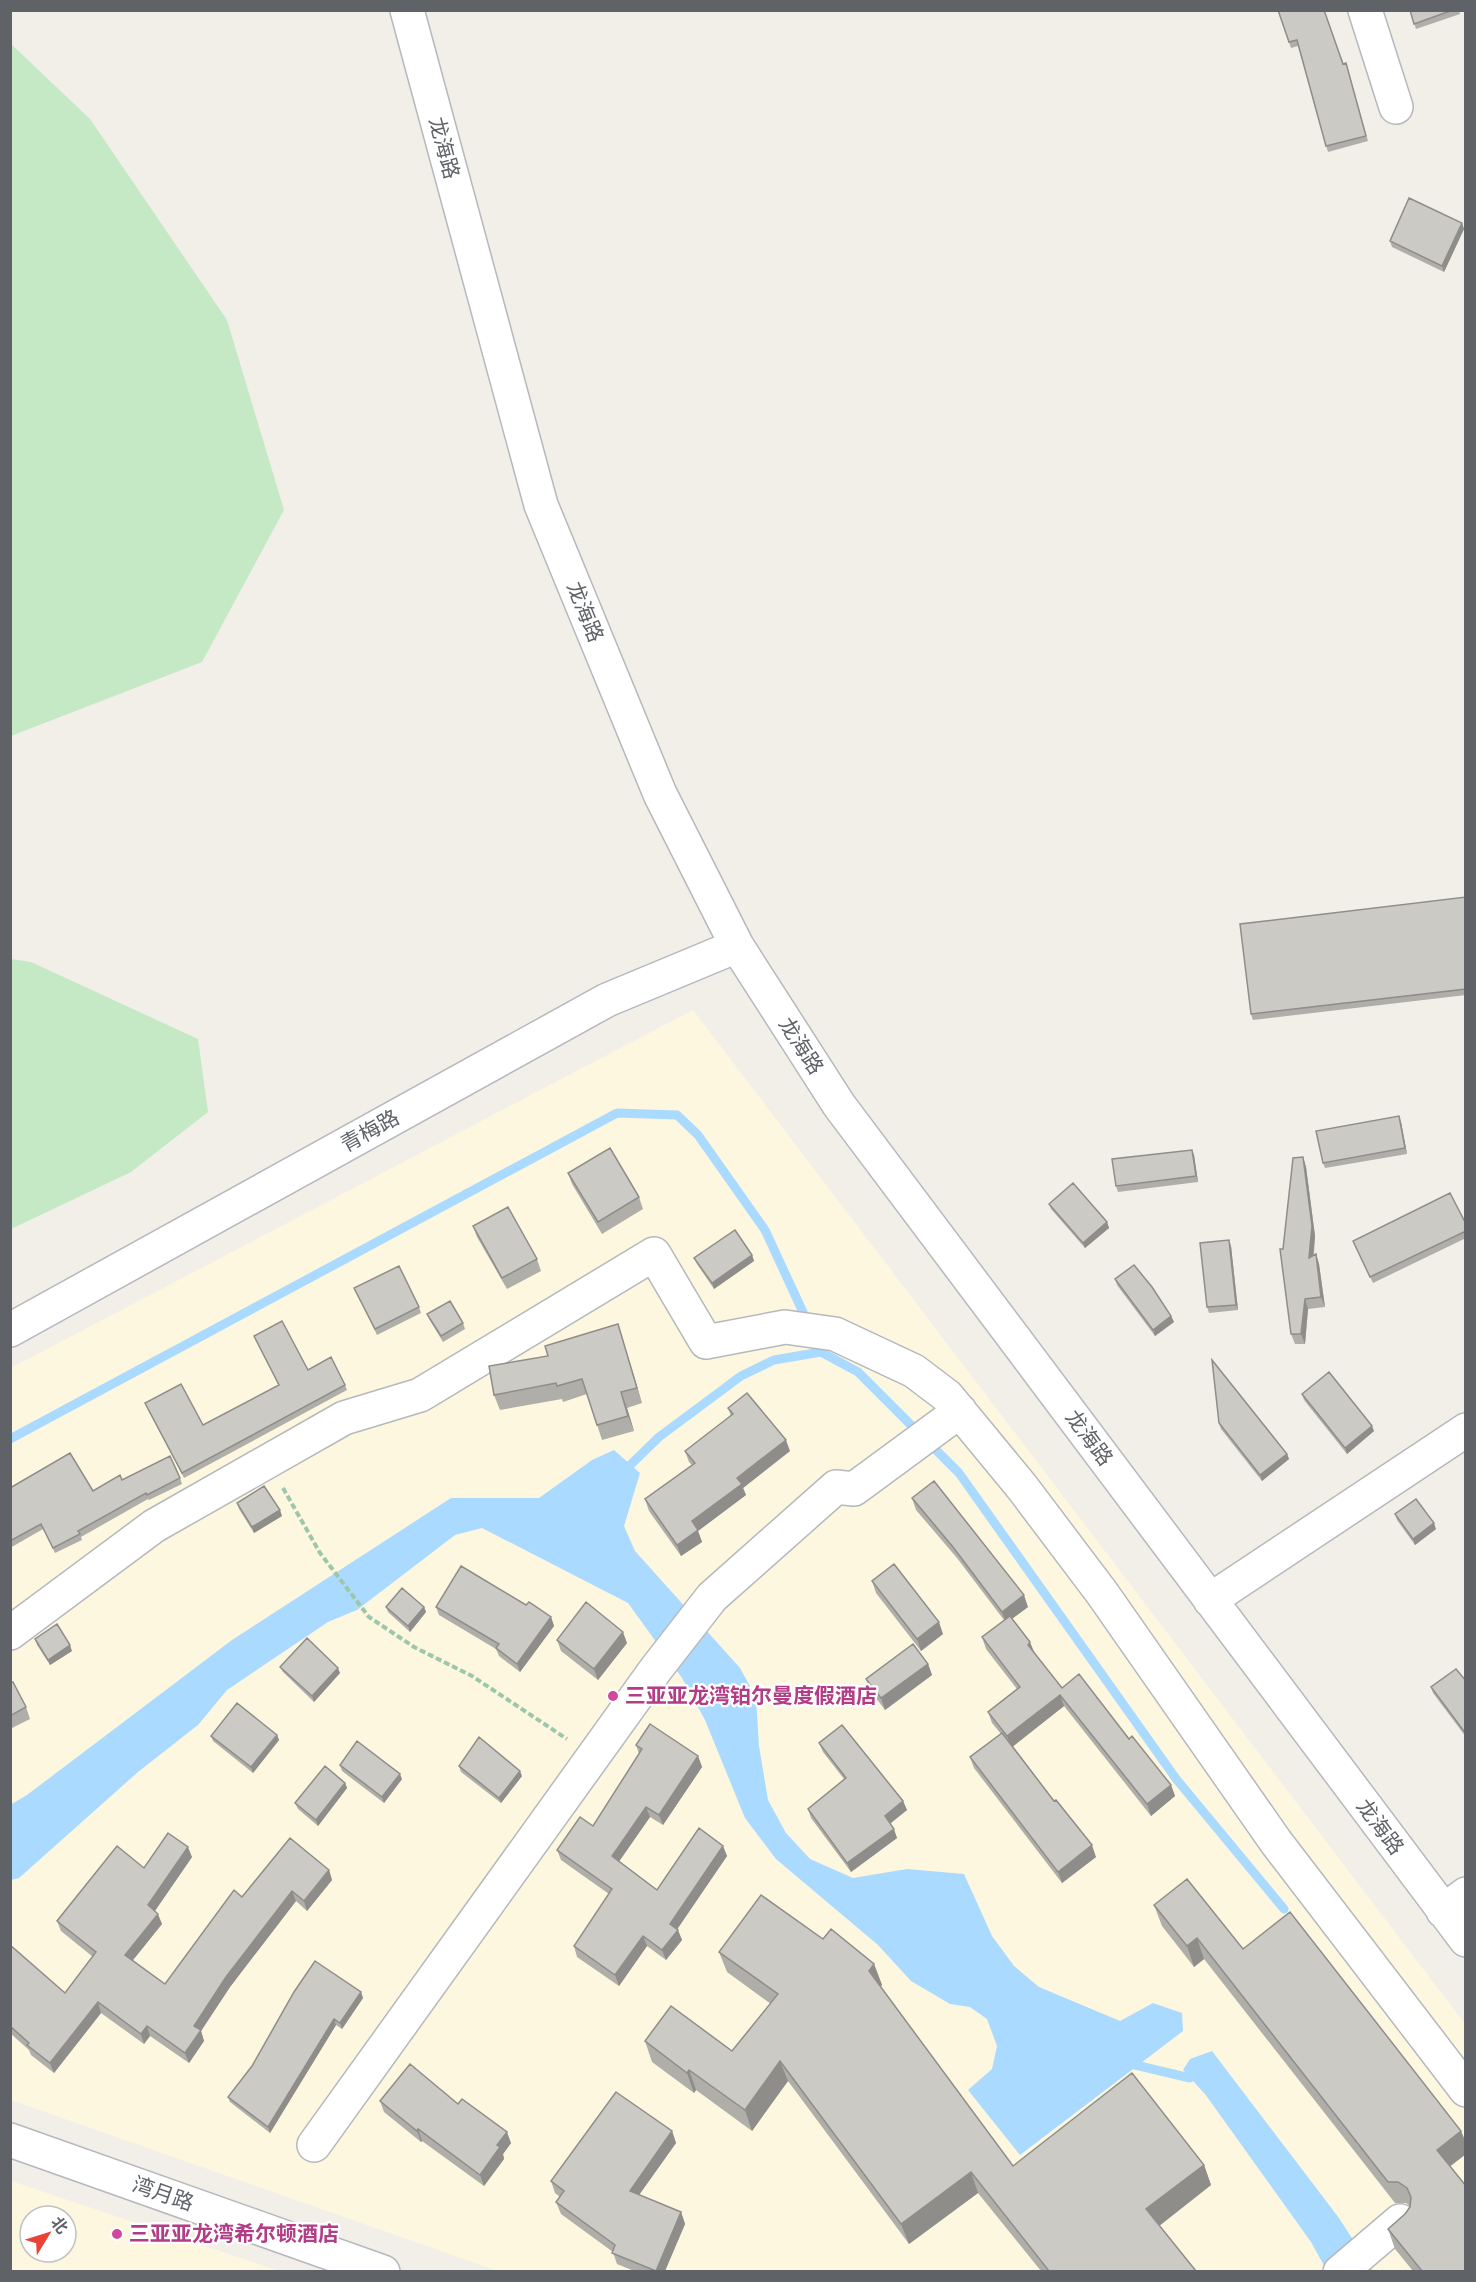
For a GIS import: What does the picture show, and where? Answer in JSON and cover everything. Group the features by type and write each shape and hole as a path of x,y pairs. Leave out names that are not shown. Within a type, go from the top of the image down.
{"street":[{"name":"龙海路","path":"407,10 541,505 660,794 737,946 839,1105 1210,1600 1454,1903 1466,1940"},
{"path":"1365,10 1396,108"},
{"name":"青梅路","path":"10,1330 607,1000 737,946"},
{"path":"10,1633 154,1526 344,1418 420,1395 654,1254 706,1342 785,1327 835,1334 914,1371 947,1396 1022,1487 1102,1593 1276,1842 1466,2090"},
{"path":"314,2145 593,1755 712,1597 836,1486 854,1489 960,1411"},
{"path":"1210,1600 1466,1431"},
{"name":"湾月路","path":"10,2140 383,2271"},
{"path":"1340,2271 1401,2221"}],"path":[{"path":"269,1461 294,1509 328,1564 369,1617 414,1647 472,1676 593,1755"}],"shaded area":[{"name":"三亚亚龙湾铂尔曼度假酒店","path":"693,1010 1465,2024 1465,2271 498,2271 11,2100 11,1368"},
{"name":"三亚亚龙湾希尔顿酒店","path":"11,2181 279,2271 11,2271"}],"green space":[{"path":"11,44 90,119 227,320 284,510 202,662 11,736"},
{"path":"11,959 31,962 198,1039 208,1112 131,1172 11,1229"}],"water":[{"path":"614,1450 640,1473 624,1526 635,1551 740,1668 756,1697 759,1746 768,1800 786,1833 810,1859 853,1878 907,1869 964,1874 992,1936 1014,1966 1039,1987 1120,2021 1153,2003 1182,2013 1183,2031 1020,2155 968,2090 992,2069 997,2046 987,2019 970,2007 950,2004 911,1981 878,1945 776,1859 745,1818 705,1720 682,1678 628,1603 482,1528 455,1535 357,1610 328,1622 227,1690 198,1725 138,1772 19,1878 11,1880 10,1805 27,1795 232,1640 451,1498 539,1498 592,1460"},
{"path":"1212,2051 1339,2218 1373,2271 1327,2271 1311,2242 1205,2094 1183,2070 1190,2059"}],"building":[{"path":"1278,10 1324,10 1343,64 1346,63 1366,136 1326,146 1297,40 1289,42"},
{"path":"1410,10 1453,10 1414,24"},
{"path":"1409,198 1462,223 1442,266 1390,241"},
{"path":"1466,897 1466,989 1251,1014 1240,924"},
{"path":"1399,1116 1405,1148 1323,1163 1316,1131"},
{"path":"610,1148 639,1197 598,1222 568,1173"},
{"path":"1192,1150 1196,1176 1116,1186 1112,1159"},
{"path":"1303,1157 1312,1226 1309,1258 1316,1254 1321,1297 1305,1299 1301,1334 1291,1334 1280,1249 1283,1249 1293,1158"},
{"path":"1073,1183 1107,1222 1083,1243 1049,1204"},
{"path":"1450,1193 1466,1224 1466,1231 1370,1277 1353,1241"},
{"path":"508,1207 537,1259 502,1278 473,1226"},
{"path":"735,1230 752,1255 712,1283 694,1258"},
{"path":"1229,1240 1236,1305 1207,1307 1200,1243"},
{"path":"1134,1265 1171,1316 1153,1330 1115,1279"},
{"path":"399,1266 419,1307 375,1329 354,1288"},
{"path":"450,1301 463,1323 441,1336 427,1314"},
{"path":"282,1321 308,1370 331,1357 345,1385 182,1473 145,1403 181,1384 203,1425 279,1385 254,1336"},
{"path":"618,1324 637,1388 621,1392 628,1416 597,1425 582,1379 557,1386 556,1383 494,1395 489,1366 548,1356 545,1346"},
{"path":"1212,1360 1287,1454 1260,1475 1219,1423"},
{"path":"1329,1372 1372,1426 1345,1448 1302,1394"},
{"path":"747,1393 786,1440 737,1478 742,1484 692,1521 698,1530 677,1545 645,1499 695,1463 685,1451 733,1414 728,1408"},
{"path":"70,1453 93,1491 120,1475 122,1480 170,1456 180,1478 147,1495 146,1493 78,1531 80,1534 53,1548 41,1524 10,1541 10,1488"},
{"path":"934,1481 1024,1595 1002,1612 953,1547 912,1498"},
{"path":"264,1486 280,1510 252,1527 237,1503"},
{"path":"1416,1499 1434,1523 1413,1539 1395,1514"},
{"path":"894,1564 939,1622 917,1639 872,1581"},
{"path":"461,1566 526,1605 529,1602 551,1617 517,1664 496,1648 499,1644 436,1607"},
{"path":"402,1588 424,1607 408,1626 386,1607"},
{"path":"586,1602 623,1632 594,1669 557,1640"},
{"path":"1010,1616 1030,1642 1028,1645 1062,1688 1079,1674 1129,1739 1132,1736 1171,1785 1147,1804 1060,1695 1007,1736 988,1712 1020,1687 982,1637"},
{"path":"57,1624 70,1645 48,1660 35,1639"},
{"path":"307,1638 338,1668 312,1696 280,1667"},
{"path":"913,1644 928,1664 881,1698 866,1679"},
{"path":"1456,1669 1466,1681 1466,1734 1431,1687"},
{"path":"13,1682 26,1707 10,1716 10,1683"},
{"path":"237,1703 277,1735 251,1767 211,1736"},
{"path":"650,1724 698,1756 659,1815 646,1807 612,1856 657,1890 699,1828 723,1846 670,1924 678,1930 662,1950 643,1936 615,1975 574,1946 612,1889 557,1850 580,1817 593,1826 642,1749 636,1745"},
{"path":"842,1725 903,1801 885,1816 894,1829 847,1863 808,1809 846,1778 819,1743"},
{"path":"1002,1733 1054,1801 1056,1800 1092,1845 1058,1872 970,1757"},
{"path":"479,1737 520,1771 499,1798 459,1766"},
{"path":"357,1741 400,1774 382,1797 340,1765"},
{"path":"325,1766 345,1783 316,1820 295,1803"},
{"path":"168,1833 188,1847 148,1905 158,1914 125,1955 165,1984 234,1890 242,1897 290,1838 329,1870 304,1901 292,1891 226,1977 194,2026 201,2030 185,2053 147,2026 141,2034 98,2002 50,2063 27,2045 29,2043 10,2026 10,1945 65,1993 96,1952 57,1921 117,1846 144,1868"},
{"path":"1187,1879 1243,1949 1290,1912 1461,2131 1437,2150 1466,2186 1466,2271 1422,2271 1388,2229 1410,2207 1411,2197 1407,2188 1398,2182 1388,2182 1197,1938 1187,1946 1154,1905"},
{"path":"761,1895 823,1939 831,1929 874,1964 869,1971 1013,2166 1132,2073 1204,2165 1146,2209 1196,2271 1049,2271 971,2172 901,2224 780,2061 745,2110 689,2070 687,2073 645,2041 671,2006 732,2051 778,1994 719,1952"},
{"path":"315,1961 361,1992 340,2023 334,2019 268,2127 228,2097 252,2066 294,1992"},
{"path":"410,2064 458,2104 462,2099 507,2132 497,2145 500,2147 480,2175 418,2129 417,2131 380,2101"},
{"path":"616,2092 672,2131 630,2191 681,2212 656,2271 612,2253 615,2245 556,2202 564,2191 551,2181"}],"waterway":[{"path":"10,1439 617,1113 677,1115 698,1135 765,1230 808,1323"},
{"path":"815,1339 821,1352 858,1372 959,1473 1177,1780 1284,1909"},
{"path":"622,1473 659,1437 741,1376 774,1360 821,1352"},
{"path":"1127,2063 1190,2078"}],"place":[{"name":"三亚亚龙湾铂尔曼度假酒店","path":"613,1696"},
{"name":"三亚亚龙湾希尔顿酒店","path":"117,2234"}]}
